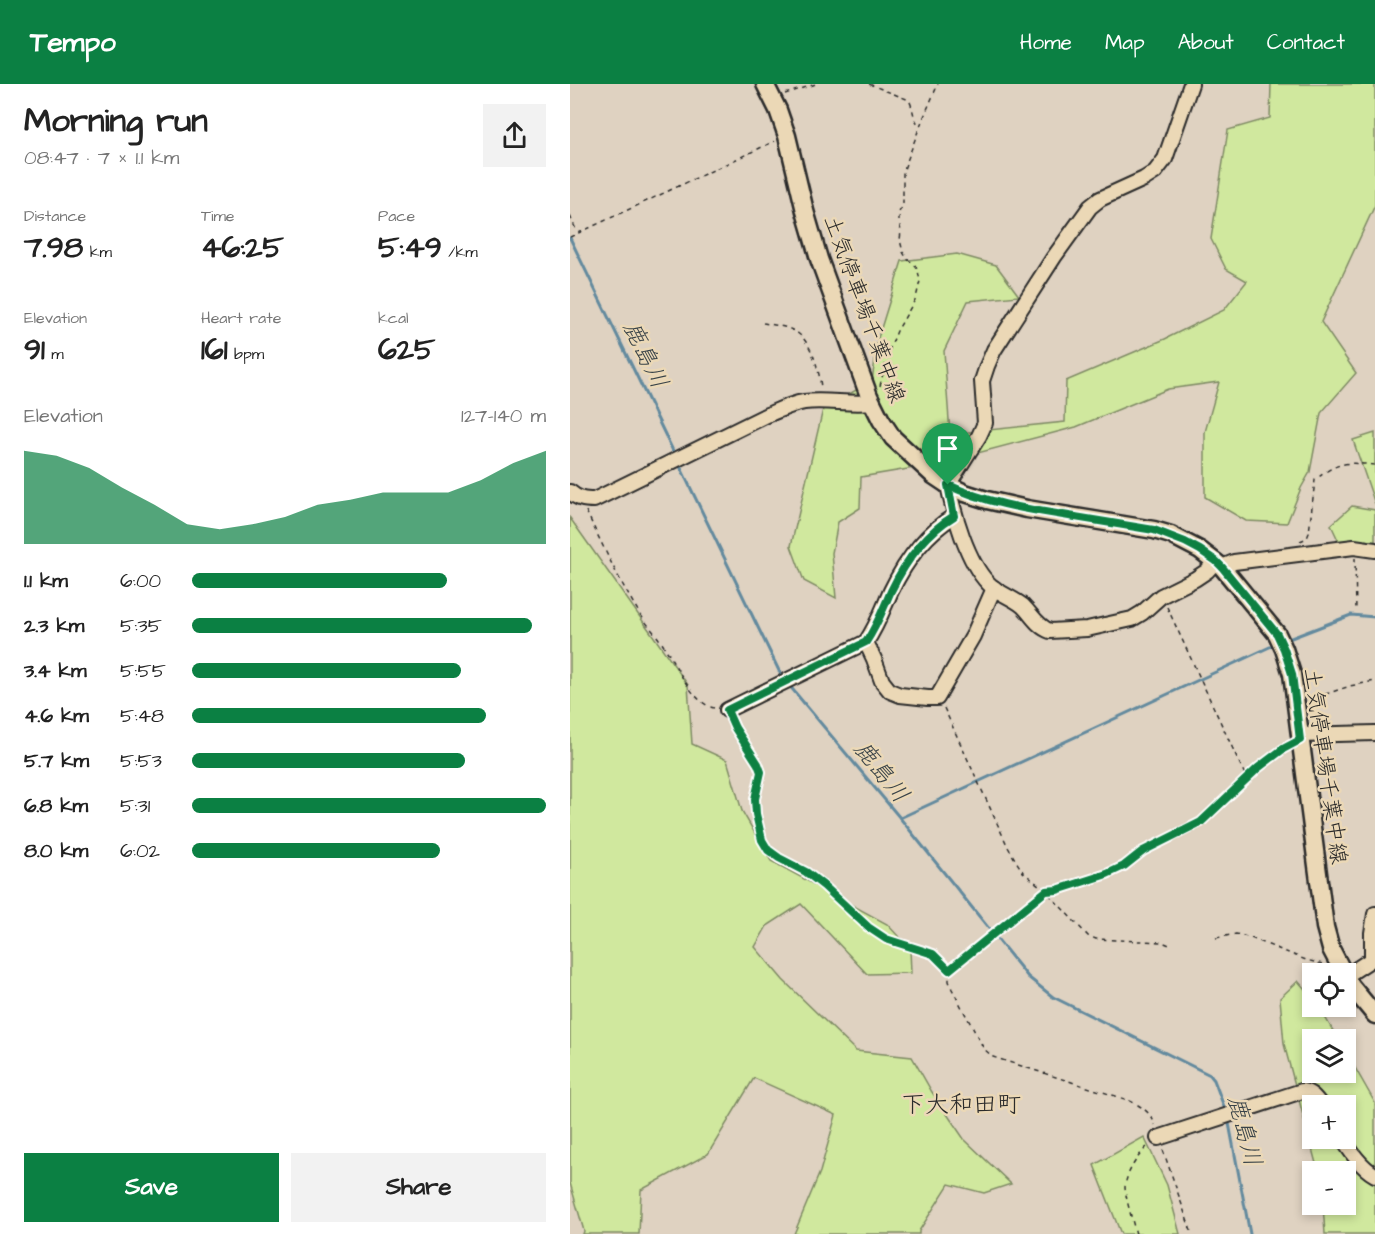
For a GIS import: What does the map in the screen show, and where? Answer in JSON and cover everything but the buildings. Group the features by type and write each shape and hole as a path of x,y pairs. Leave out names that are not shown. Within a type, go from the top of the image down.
{"main road":[{"name":"土気停車場千葉中線","path":"769,91 788,136 805,211 819,259 871,399 893,438 933,475 965,493 997,503 1154,530 1185,542 1219,564 1277,634 1292,674 1325,927 1331,949 1338,963"},
{"name":"土気停車場千葉中線","path":"1356,992 1375,1016"}],"street":[{"path":"1191,84 1165,159 1155,172 1100,199 1090,207 1054,257 994,350 982,381 985,423 980,436 948,485 954,516 976,568 988,583 1013,598 1044,629 1050,631 1087,629 1132,619 1142,614 1161,596 1219,564 1354,547 1375,550"},
{"path":"575,496 594,500 789,406 803,402 862,404 871,399"},
{"path":"727,710 866,642 875,629 892,590 911,556 934,531 954,516"},
{"path":"866,642 882,681 890,692 937,698 973,636 994,588"},
{"path":"1300,738 1375,733"},
{"path":"1356,967 1372,959 1375,914"},
{"path":"1158,1138 1302,1091 1311,1095"},
{"path":"1350,1149 1359,1162 1375,1175"}],"path":[{"path":"769,91 816,84"},
{"path":"869,84 909,100 912,115 920,126"},
{"path":"871,399 879,387 888,352 897,331 916,298 920,281 915,265 907,259 903,252 899,212 903,206 903,172 938,84"},
{"path":"570,237 788,136"},
{"path":"570,216 578,233"},
{"path":"763,323 797,332 805,342 820,372 823,402"},
{"path":"1301,541 1307,538 1315,480 1329,469 1348,462 1375,465"},
{"path":"575,496 613,569 694,696 710,707 727,710 735,728 758,764 761,772 755,799 756,814 762,840 768,850 806,872 868,927 886,939 933,954 949,970 952,989 984,1049 993,1058 1140,1105 1153,1119 1192,1234"},
{"path":"1354,547 1356,611"},
{"path":"1161,596 1246,778"},
{"path":"1296,704 1350,686 1375,681"},
{"path":"937,698 943,705 1008,847 1023,872 1046,891 1088,936 1096,939 1162,942 1172,946"},
{"path":"949,970 1046,891 1057,890 1107,874 1124,866 1143,851 1201,822 1246,778 1300,738"},
{"path":"1216,938 1236,934 1316,963"},
{"path":"1136,1234 1125,1188 1137,1158 1158,1138"}],"green space":[{"path":"1271,84 1375,84 1375,205 1321,322 1356,373 1321,413 1310,472 1287,523 1246,521 1205,497 1205,432 1219,382 1168,389 1076,427 932,465 861,477 860,508 838,522 832,553 836,598 804,581 791,546 823,409 872,381 878,338 902,261 957,254 996,265 1019,296 968,301 944,351 950,434 1065,422 1066,381 1165,339 1224,310 1247,281 1226,269 1211,239 1228,130 1270,118"},
{"path":"1375,433 1375,504 1353,440"},
{"path":"1352,506 1375,510 1375,546 1340,544 1331,525"},
{"path":"570,518 688,685 692,744 727,760 742,811 771,861 887,924 910,949 911,973 867,974 801,904 767,926 755,947 783,980 856,1051 912,1057 932,1092 964,1139 1011,1184 984,1193 949,1184 919,1234 794,1234 820,1172 836,1115 754,1078 708,1154 641,1190 639,1234 583,1234 570,1183"},
{"path":"1298,981 1302,986 1302,1017 1325,1017 1332,1029 1302,1029 1302,1083 1356,1083 1356,1070 1375,1103 1375,1234 1325,1234 1324,1215 1356,1215 1356,1161 1315,1161 1312,1149 1356,1149 1356,1095 1302,1095 1302,1111 1284,1044 1280,998"},
{"path":"1144,1137 1167,1185 1180,1234 1121,1234 1094,1165"}],"waterway":[{"name":"鹿島川","path":"570,238 675,455"},
{"name":"鹿島川","path":"679,464 783,679"},
{"path":"1286,640 1351,615 1375,617"},
{"path":"900,818 1274,645"},
{"name":"鹿島川","path":"788,684 1028,977 1053,997 1210,1075 1226,1112"},
{"name":"鹿島川","path":"1228,1118 1250,1234"}],"district":[{"name":"下大和田町","path":"961,1105"}],"route":[{"path":"948,485 987,501 1154,530 1185,542 1216,561 1277,634 1292,674 1300,740 1283,749 1258,768 1201,822 1143,851 1124,866 1107,874 1057,890 1046,891 949,970 933,954 886,939 868,927 806,872 768,850 758,828 756,814 755,799 761,772 727,710 866,642 875,629 892,590 911,556 934,531 954,516 948,485"}]}
